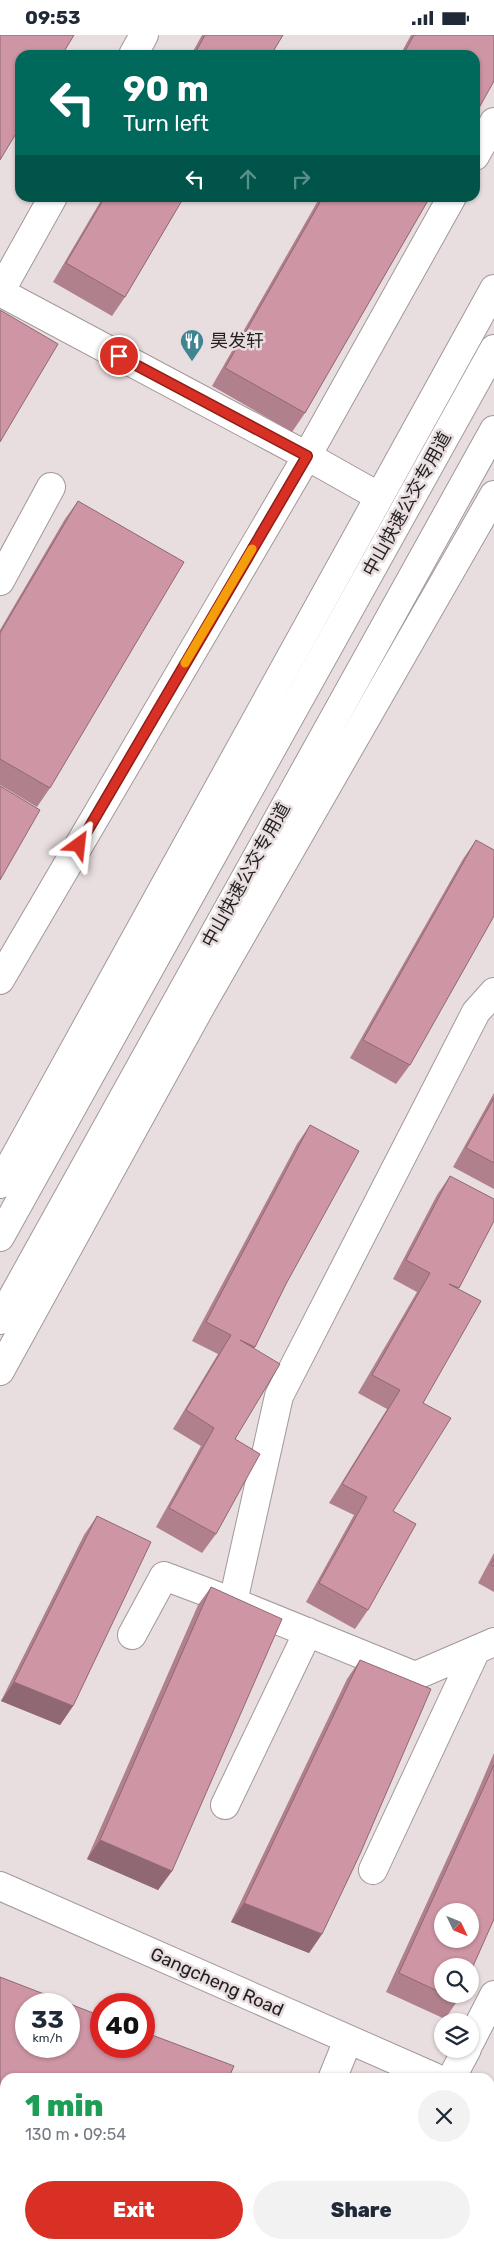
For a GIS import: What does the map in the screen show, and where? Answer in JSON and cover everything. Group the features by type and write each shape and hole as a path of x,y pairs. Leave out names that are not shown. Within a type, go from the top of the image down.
{"street":[{"path":"136,50 144,35"},
{"path":"480,147 494,122"},
{"path":"50,202 0,292 378,496"},
{"path":"0,980 307,456 449,202"},
{"path":"3,1171 494,289"},
{"name":"中山快速公交专用道","path":"0,1237 494,349"},
{"name":"中山快速公交专用道","path":"0,1320 494,430"},
{"path":"0,581 51,487"},
{"path":"0,1371 202,1004 494,495"},
{"path":"233,1601 279,1396 476,1012 494,992"},
{"path":"132,1635 164,1575 233,1601 416,1676 485,1646"},
{"path":"225,1805 308,1632"},
{"path":"373,1870 485,1646"},
{"name":"Gangcheng Road","path":"0,1886 348,2041 424,2073"},
{"path":"479,2024 494,1995"},
{"path":"335,2073 348,2041"},
{"path":"454,2073 462,2058"}],"building":[{"path":"0,35 74,35 65,50 15,50 15,135 0,160"},
{"path":"205,35 283,35 274,50 197,50"},
{"path":"414,35 494,35 494,81 480,106 480,50 406,50"},
{"path":"102,202 181,202 125,297 66,263"},
{"path":"320,202 427,202 305,413 225,368"},
{"path":"0,310 58,344 0,442"},
{"path":"78,501 184,562 50,788 0,759 0,633"},
{"path":"0,786 40,810 0,880"},
{"path":"476,840 494,850 494,916 410,1065 363,1040"},
{"path":"494,1098 494,1163 466,1148"},
{"path":"310,1125 359,1151 286,1284 255,1347 240,1340 280,1364 235,1439 260,1454 216,1534 169,1508 214,1428 186,1410 231,1335 206,1322"},
{"path":"450,1176 494,1199 494,1221 459,1288 449,1284 481,1301 423,1403 451,1418 393,1511 416,1524 368,1610 319,1583 367,1497 342,1484 400,1390 372,1375 430,1273 406,1260"},
{"path":"97,1516 151,1542 73,1706 14,1682"},
{"path":"211,1587 282,1619 172,1871 100,1840"},
{"path":"360,1660 431,1689 360,1854 322,1934 244,1903"},
{"path":"494,1765 494,1919 477,1958 434,1958 434,1989 399,1973"},
{"path":"0,1977 41,1993 15,1993 15,2058 80,2058 80,2008 90,2012 90,2058 155,2058 155,2036 234,2066 231,2073 0,2073"}],"slow traffic":[{"path":"185,663 252,549"}],"place":[{"name":"昊发轩","path":"192,362"}],"route":[{"path":"79,845 307,456 119,356"}]}
